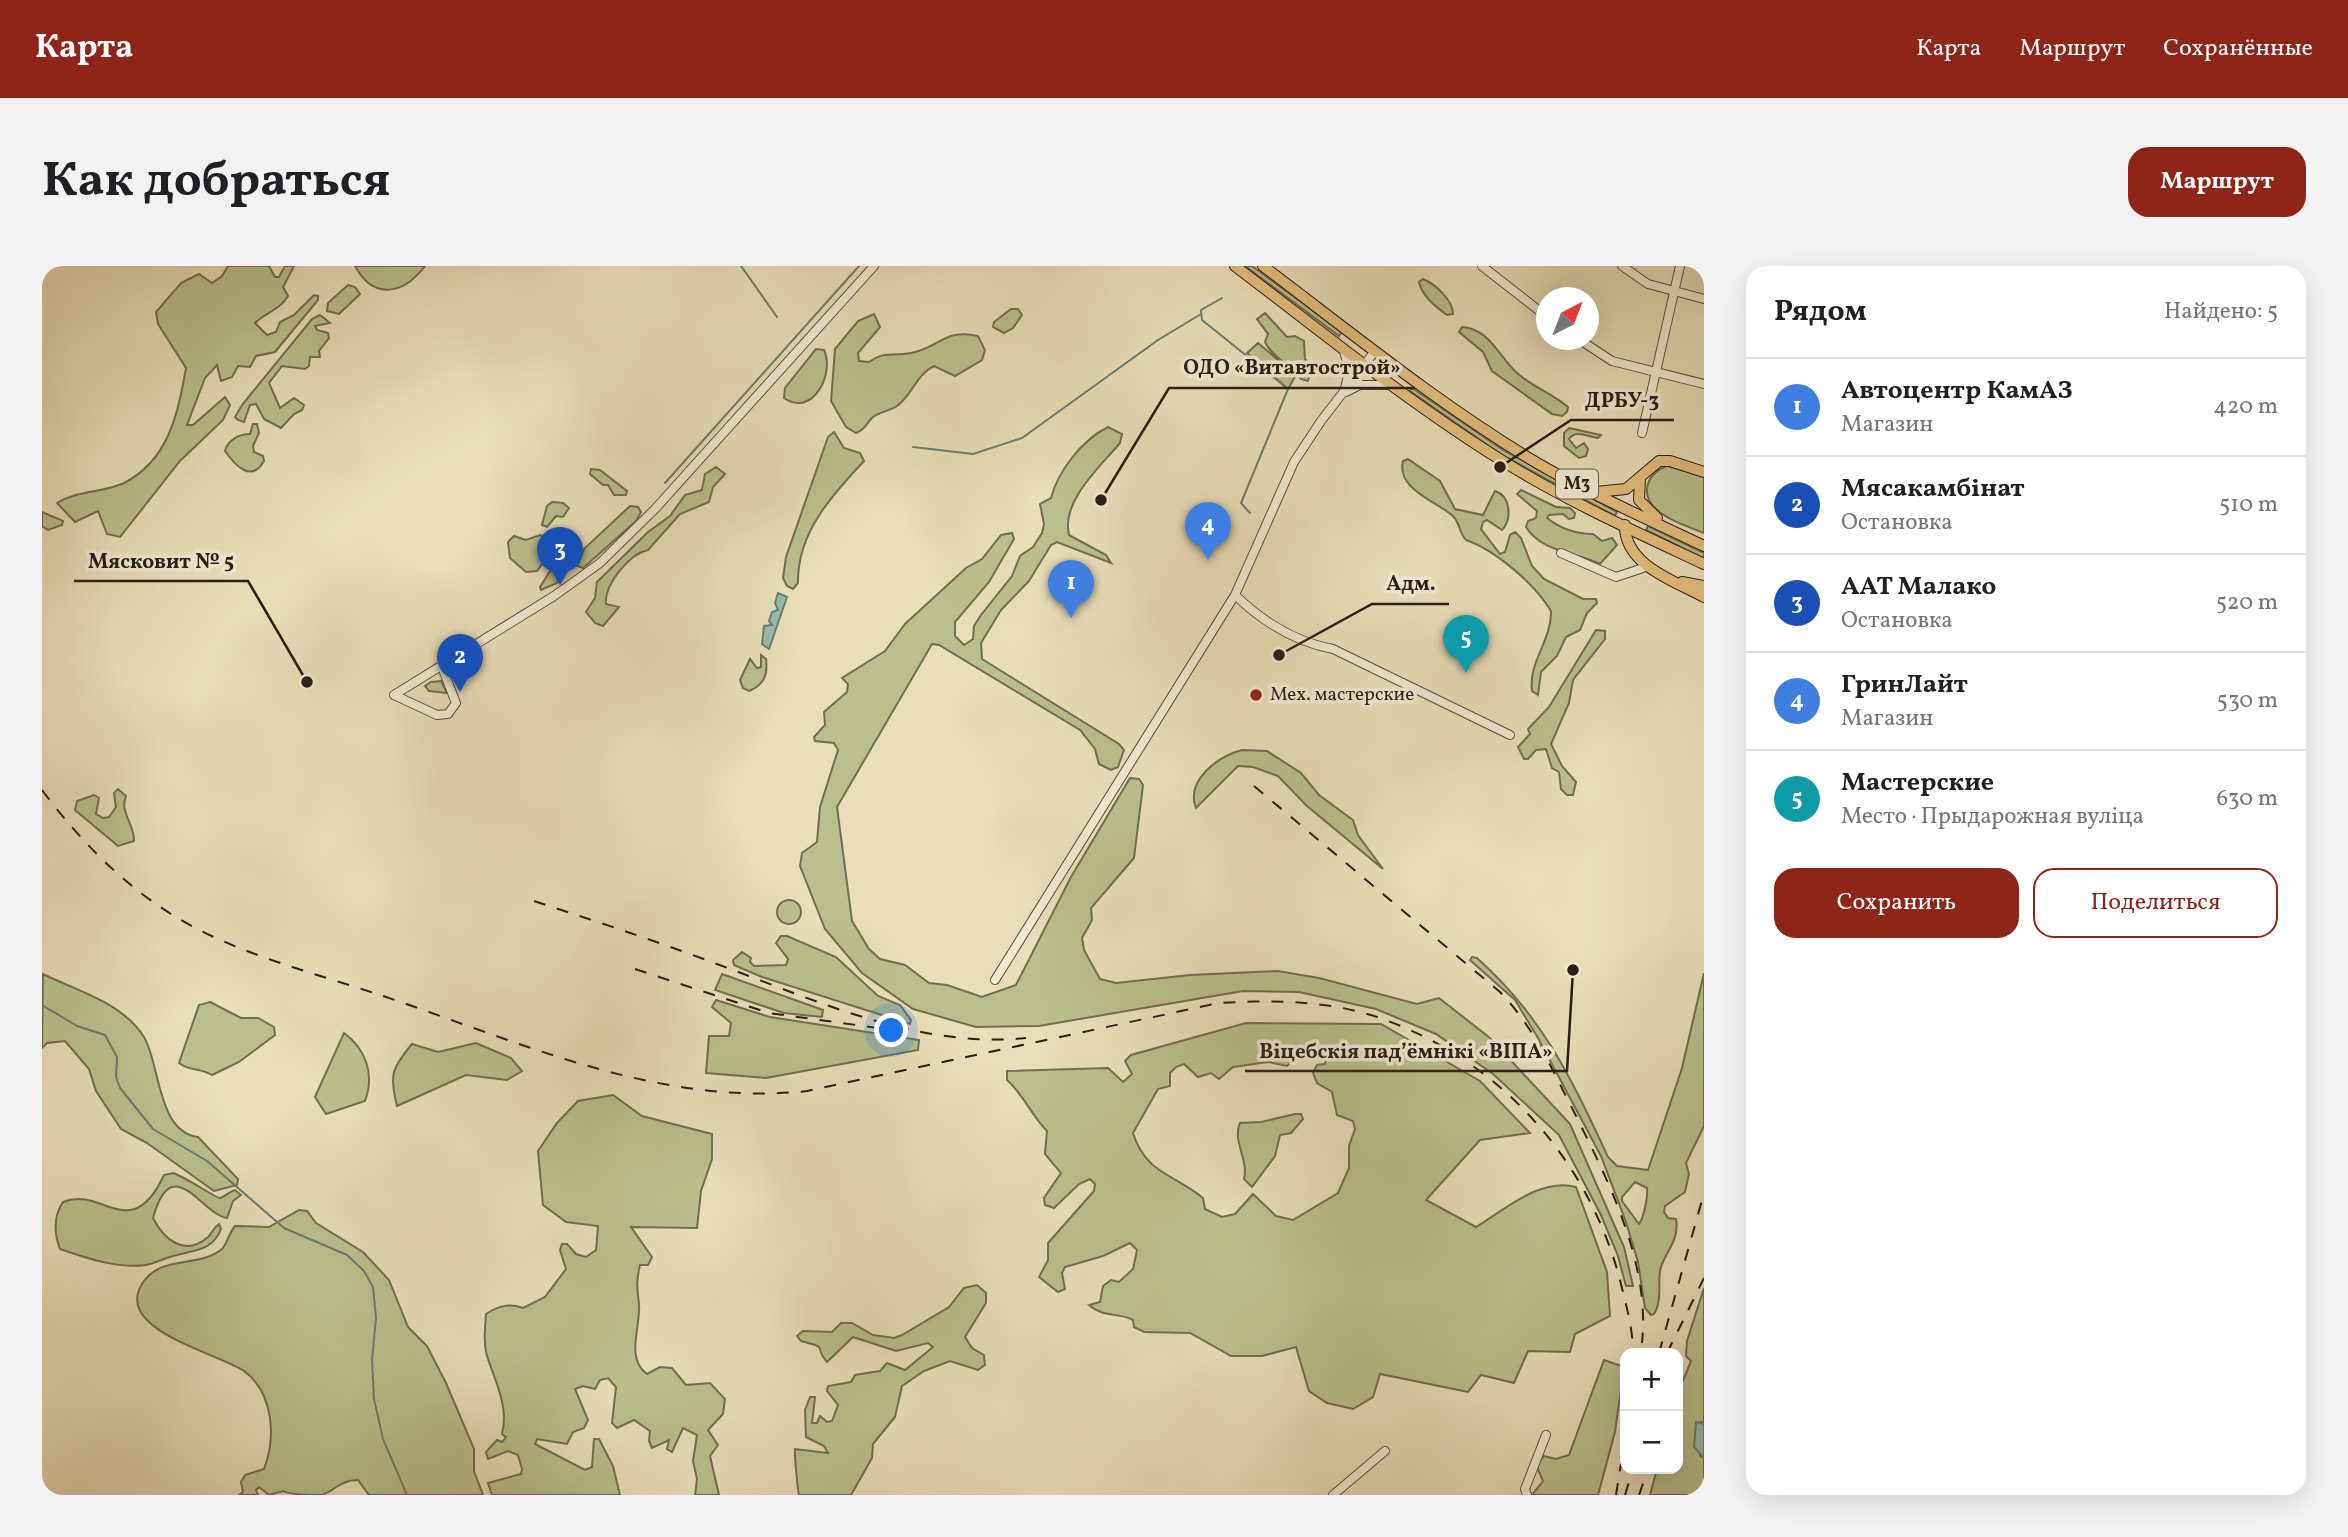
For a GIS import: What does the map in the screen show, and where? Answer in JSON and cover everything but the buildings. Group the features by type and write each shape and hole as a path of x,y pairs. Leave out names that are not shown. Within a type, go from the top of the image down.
{"main road":[{"name":"М3","path":"1235,266 1342,348 1504,462 1704,564"},
{"name":"М3","path":"1263,266 1468,418 1534,461 1704,546"},
{"path":"1592,492 1618,492 1659,461 1670,461 1704,472"},
{"path":"1641,476 1639,500 1674,531"},
{"path":"1625,525 1625,537 1646,567 1704,592"}],"street":[{"path":"442,667 456,703 448,714 437,715 394,695 442,667 600,564 665,498 874,266"},
{"path":"1482,266 1536,308"},
{"path":"1622,266 1648,284 1673,293 1704,299"},
{"path":"1642,433 1680,266"},
{"path":"1342,348 1349,370 1343,393"},
{"path":"1595,350 1612,362 1704,384"},
{"path":"995,979 1235,594 1294,462 1375,351"},
{"path":"1343,393 1360,386 1393,385"},
{"path":"1625,525 1632,511"},
{"path":"1561,553 1616,577 1646,567"},
{"path":"1235,594 1259,618 1316,646 1333,649 1510,735"},
{"path":"1527,1495 1525,1489 1546,1436"},
{"path":"1333,1495 1385,1451"}],"green space":[{"path":"228,266 269,266 275,277 279,277 285,266 294,266 283,287 288,296 281,305 255,323 267,335 276,332 280,322 294,315 314,295 318,296 318,300 275,352 256,356 250,367 238,366 232,377 221,381 217,365 205,378 187,425 193,425 225,397 230,405 223,420 180,461 120,537 107,534 98,511 75,522 57,503 73,496 124,483 152,462 169,434 186,368 158,324 156,312 181,283 199,274 212,283 222,276"},
{"path":"355,266 425,266 408,283 389,290 371,285"},
{"path":"1245,266 1252,266 1342,332 1339,336"},
{"path":"1423,279 1442,293 1450,303 1453,314 1447,315 1426,296 1419,282"},
{"path":"348,285 355,287 360,294 339,314 327,311 328,303"},
{"path":"1011,309 1018,309 1022,315 1013,328 1004,333 993,327 994,322"},
{"path":"1265,313 1287,337 1295,336 1304,341 1305,359 1312,367 1308,381 1301,379 1268,347 1265,342 1268,334 1257,319"},
{"path":"874,314 880,327 858,353 859,361 869,362 885,355 921,351 950,337 967,334 978,336 985,350 982,360 955,376 934,366 919,379 897,406 875,416 856,433 846,427 831,401 835,349 858,321"},
{"path":"320,315 330,323 315,326 317,330 328,333 329,338 319,351 320,357 310,357 309,366 305,369 282,366 269,383 280,408 294,398 304,405 302,410 294,414 281,428 264,419 256,404 250,405 244,422 238,420 235,417 242,405 312,319"},
{"path":"1462,327 1486,337 1516,372 1562,402 1568,407 1567,412 1562,416 1552,414 1492,371 1483,352 1459,332"},
{"path":"1258,343 1296,375 1288,389 1247,353"},
{"path":"816,349 824,350 827,359 824,381 819,390 804,402 794,403 784,398 785,388"},
{"path":"1412,388 1503,450 1617,512 1615,516 1502,455 1410,391"},
{"path":"253,424 257,424 259,433 253,446 254,452 263,456 264,461 259,468 248,471 238,466 225,451 234,438 250,434"},
{"path":"1108,427 1122,434 1120,443 1076,497 1068,522 1069,535 1106,555 1111,563 1057,542 1051,545 1029,581 1001,610 981,643 982,659 1119,744 1124,750 1118,767 1111,770 1099,764 1095,749 1080,730 939,645 932,644 837,807 852,921 869,949 880,959 905,965 929,983 947,985 982,997 1016,985 1071,877 1130,778 1139,779 1143,785 1134,858 1091,908 1092,920 1082,938 1084,950 1100,979 1116,983 1190,975 1278,971 1319,978 1417,1004 1439,998 1490,1038 1570,1124 1624,1247 1633,1286 1626,1286 1618,1256 1601,1215 1559,1135 1493,1074 1436,1034 1376,1009 1299,992 1243,991 1039,1026 976,1027 913,1009 862,973 825,929 800,866 802,853 817,842 820,807 838,750 834,743 815,741 814,737 825,725 824,712 847,692 848,684 842,678 885,651 905,624 966,568 982,559 1001,535 1012,533 1014,539 989,582 955,622 955,636 964,645 973,639 974,626 981,615 1012,576 1020,556 1033,547 1042,533 1044,524 1040,504 1051,498 1059,477 1072,457 1089,440"},
{"path":"1569,428 1601,435 1598,438 1575,434 1569,439 1576,448 1584,443 1588,449 1586,456 1579,458 1564,446 1564,433"},
{"path":"834,432 844,448 860,453 864,461 829,501 810,531 799,565 798,583 793,589 787,586 783,578 786,557 828,437"},
{"path":"1408,459 1440,481 1455,509 1483,515 1495,491 1500,494 1508,508 1505,525 1502,530 1487,520 1483,522 1481,529 1500,554 1505,552 1510,535 1515,532 1521,538 1532,566 1544,579 1583,599 1596,599 1597,603 1587,613 1580,630 1566,637 1557,656 1541,672 1538,695 1532,691 1533,670 1548,632 1551,611 1535,590 1513,569 1466,540 1453,516 1411,487 1402,471 1403,461"},
{"path":"1667,466 1704,476 1704,533 1668,517 1651,504 1647,491 1650,479"},
{"path":"716,467 725,474 713,487 709,502 680,514 648,550 633,557 619,571 609,588 606,604 619,607 603,626 595,623 586,612 595,598 597,582 648,532 670,516 685,495 702,490 705,474"},
{"path":"591,469 600,470 627,491 626,495 614,495 608,485 603,485 590,474"},
{"path":"1521,490 1556,507 1570,508 1575,513 1574,518 1569,519 1563,514 1549,515 1547,518 1563,528 1593,534 1602,541 1612,538 1617,545 1600,564 1541,542 1526,527 1528,521 1536,518 1537,511 1517,494"},
{"path":"552,502 563,503 569,508 563,517 556,516 547,527 542,525 547,506"},
{"path":"630,506 638,507 641,512 636,521 583,568 577,566 584,549"},
{"path":"42,512 63,521 62,525 48,530 42,526"},
{"path":"1648,526 1704,553 1704,558 1646,530"},
{"path":"540,535 548,538 553,549 537,571 526,572 510,558 508,542 514,536 526,540"},
{"path":"566,563 566,572 557,583 541,590 540,587 552,568"},
{"path":"1596,630 1605,631 1605,639 1573,680 1569,703 1551,744 1562,766 1576,782 1573,795 1567,795 1561,789 1559,772 1552,768 1546,749 1536,750 1528,759 1524,759 1518,747 1530,734 1528,729 1549,707"},
{"path":"761,655 766,659 765,675 758,686 749,691 743,688 740,680 750,659 757,668 761,667"},
{"path":"441,681 447,693 429,691 425,686 431,682"},
{"path":"1242,750 1267,751 1301,773 1319,795 1353,820 1358,835 1383,869 1307,806 1278,776 1253,767 1238,766 1196,808 1195,788 1206,771 1224,758"},
{"path":"118,789 126,796 124,808 134,841 118,846 75,810 77,801 94,795 99,798 96,814 103,818 109,817 116,807 114,793"},
{"path":"789,900 798,903 801,912 798,921 789,924 780,921 777,912 780,903"},
{"path":"781,936 787,936 836,957 878,996 900,1005 911,1020 910,1024 762,977 734,965 733,960 742,952 751,958 750,962 754,966 786,965 788,959 776,943"},
{"path":"1472,957 1477,958 1500,980 1538,1026 1568,1075 1608,1157 1617,1166 1648,1170 1682,1068 1704,973 1704,1126 1686,1163 1689,1174 1685,1192 1665,1206 1664,1212 1668,1218 1676,1219 1677,1227 1660,1271 1659,1299 1654,1314 1651,1315 1645,1308 1638,1262 1601,1156 1515,1000 1470,960","holes":["1635,1182 1647,1188 1645,1207 1639,1224 1622,1201 1622,1197"]},
{"path":"43,974 111,1006 135,1025 149,1049 167,1110 175,1123 185,1132 198,1137 238,1179 237,1185 214,1191 147,1143 121,1129 96,1091 89,1069 65,1041 47,1043 42,1048"},
{"path":"722,974 823,1010 822,1017 784,1013 715,990"},
{"path":"716,1000 770,1017 919,1040 918,1050 766,1078 706,1073 709,1036 729,1036 731,1023 712,1007"},
{"path":"210,1002 241,1018 258,1018 274,1027 275,1035 239,1062 212,1075 179,1063 199,1005"},
{"path":"1246,1023 1381,1024 1480,1081 1530,1133 1480,1140 1426,1200 1476,1227 1536,1191 1563,1185 1576,1187 1607,1272 1610,1316 1575,1334 1570,1352 1528,1351 1514,1383 1481,1375 1468,1392 1380,1374 1373,1397 1353,1409 1327,1403 1309,1391 1296,1347 1262,1356 1231,1356 1190,1333 1144,1332 1134,1327 1133,1320 1094,1309 1089,1305 1100,1302 1103,1286 1111,1280 1119,1282 1133,1269 1137,1250 1130,1243 1103,1256 1065,1267 1062,1273 1065,1289 1058,1292 1039,1277 1048,1260 1048,1243 1094,1191 1095,1184 1090,1179 1079,1184 1054,1208 1045,1205 1044,1198 1061,1173 1045,1154 1047,1131 1007,1080 1007,1071 1108,1068 1123,1082 1132,1074 1125,1061 1131,1055","holes":["1319,1048 1326,1058 1325,1064 1317,1065 1313,1073 1317,1083 1332,1092 1337,1115 1353,1121 1355,1129 1349,1146 1349,1168 1338,1193 1293,1220 1276,1216 1253,1194 1235,1214 1222,1217 1205,1209 1203,1198 1153,1165 1139,1147 1133,1133 1158,1089 1170,1086 1170,1073 1176,1067 1184,1064 1198,1077 1211,1073 1219,1079 1233,1067 1268,1062 1287,1066 1301,1052"]},
{"path":"344,1033 352,1039 363,1055 369,1072 368,1091 365,1101 326,1114 315,1097"},
{"path":"476,1043 511,1058 522,1071 507,1080 466,1075 397,1106 393,1087 394,1072 412,1044 438,1052"},
{"path":"613,1095 642,1116 712,1134 712,1159 701,1191 697,1228 631,1227 652,1257 648,1265 640,1265 638,1276 639,1313 635,1351 637,1360 640,1368 647,1374 660,1367 672,1368 686,1385 710,1383 725,1399 723,1414 708,1430 718,1445 710,1456 719,1495 695,1495 697,1479 693,1461 697,1435 683,1428 672,1452 667,1449 669,1440 652,1448 649,1441 650,1431 634,1420 617,1428 612,1423 616,1387 608,1378 600,1380 595,1389 583,1386 575,1389 588,1420 584,1428 573,1432 567,1444 537,1439 535,1444 585,1470 592,1467 594,1439 599,1439 613,1466 620,1495 492,1495 488,1483 521,1474 522,1469 518,1455 508,1451 488,1459 486,1452 497,1440 502,1442 506,1437 502,1434 504,1415 501,1396 485,1348 486,1314 504,1306 523,1308 545,1297 566,1269 560,1250 562,1244 567,1244 576,1254 586,1257 596,1250 598,1226 566,1222 543,1205 538,1151 557,1123 578,1101"},
{"path":"1301,1114 1303,1119 1291,1133 1280,1135 1275,1156 1252,1187 1244,1179 1238,1137 1240,1123 1261,1122"},
{"path":"173,1173 220,1198 235,1190 241,1195 233,1201 227,1218 178,1187 169,1188 161,1198 153,1218 169,1239 183,1246 191,1246 208,1237 219,1224 221,1229 218,1236 209,1245 150,1264 135,1266 102,1262 60,1249 55,1225 63,1202 77,1199 115,1209 140,1207 152,1196 164,1175"},
{"path":"299,1210 307,1211 316,1223 363,1252 389,1280 408,1327 427,1346 446,1383 474,1449 474,1471 483,1495 369,1495 358,1480 352,1480 322,1495 283,1491 269,1495 259,1487 256,1490 258,1495 239,1495 243,1492 241,1482 245,1475 264,1469 268,1457 270,1417 261,1391 244,1371 153,1326 141,1313 137,1298 144,1281 152,1273 171,1264 213,1255 224,1247 235,1226 269,1227"},
{"path":"977,1285 986,1293 986,1303 965,1337 972,1348 984,1355 985,1365 978,1370 950,1361 924,1371 902,1386 895,1417 873,1444 872,1458 851,1495 799,1495 795,1449 828,1453 824,1446 806,1437 805,1410 810,1397 815,1397 812,1423 817,1423 820,1416 827,1422 832,1421 838,1405 827,1391 828,1386 851,1382 855,1375 880,1371 887,1363 905,1370 933,1347 928,1343 896,1351 853,1337 827,1362 818,1346 801,1341 797,1336 803,1331 832,1332 841,1323 852,1323 873,1335 894,1338 949,1307 964,1288"},
{"path":"1704,1288 1704,1424 1701,1422 1700,1456 1704,1458 1704,1495 1650,1495 1656,1474 1683,1474 1683,1381 1691,1361 1686,1356 1687,1341"},
{"path":"1604,1360 1620,1366 1620,1396 1615,1432 1598,1495 1532,1495 1543,1481 1536,1465 1544,1456 1556,1459 1569,1455"}],"shaded area":[{"path":"778,593 787,597 769,649 762,644 764,626 772,625 769,621 772,612 778,610 775,603"},
{"path":"1696,1422 1704,1424 1704,1458 1694,1447"}],"waterway":[{"path":"741,266 777,317"},
{"path":"665,483 859,266"},
{"path":"1222,298 1201,310 1202,320 1288,389 1241,503 1250,513"},
{"path":"913,447 973,454 1022,438 1158,340 1201,314"},
{"path":"42,1005 77,1026 105,1035 117,1057 116,1077 120,1088 153,1129 207,1161 284,1228 347,1255 364,1271 373,1287 376,1318 372,1360 374,1399 383,1439 407,1495"}],"railway":[{"path":"1254,786 1500,992 1521,1017 1568,1100 1622,1217 1639,1280 1643,1312 1642,1343"},
{"path":"42,790 85,842 117,873 152,901 196,928 274,961 538,1050 644,1080 698,1089 752,1093 807,1091 1219,1003 1299,1002 1338,1007 1377,1017 1421,1035 1462,1058 1499,1086 1532,1118 1561,1154 1586,1193 1605,1235 1627,1307 1633,1348"},
{"path":"534,901 671,947 868,1019 946,1036 1026,1038"},
{"path":"635,969 769,1013 885,1029"},
{"path":"1660,1348 1704,1193"},
{"path":"1669,1348 1704,1278"},
{"path":"1616,1495 1620,1470"},
{"path":"1625,1495 1631,1474"},
{"path":"1639,1495 1646,1474"}],"place":[{"name":"ДРБУ-3","path":"1500,467"},
{"name":"ОДО «Витавтострой»","path":"1101,500"},
{"name":"ГринЛайт","path":"1208,560"},
{"name":"ААТ Малако","path":"560,585"},
{"name":"Автоцентр КамАЗ","path":"1071,618"},
{"name":"Адм.","path":"1279,655"},
{"name":"Мастерские","path":"1466,673"},
{"name":"Мясковит № 5","path":"307,682"},
{"name":"Мясакамбінат","path":"460,692"},
{"name":"Мех. мастерские","path":"1256,695"},
{"name":"Віцебскія падʼёмнікі «ВІПА»","path":"1573,970"}]}
